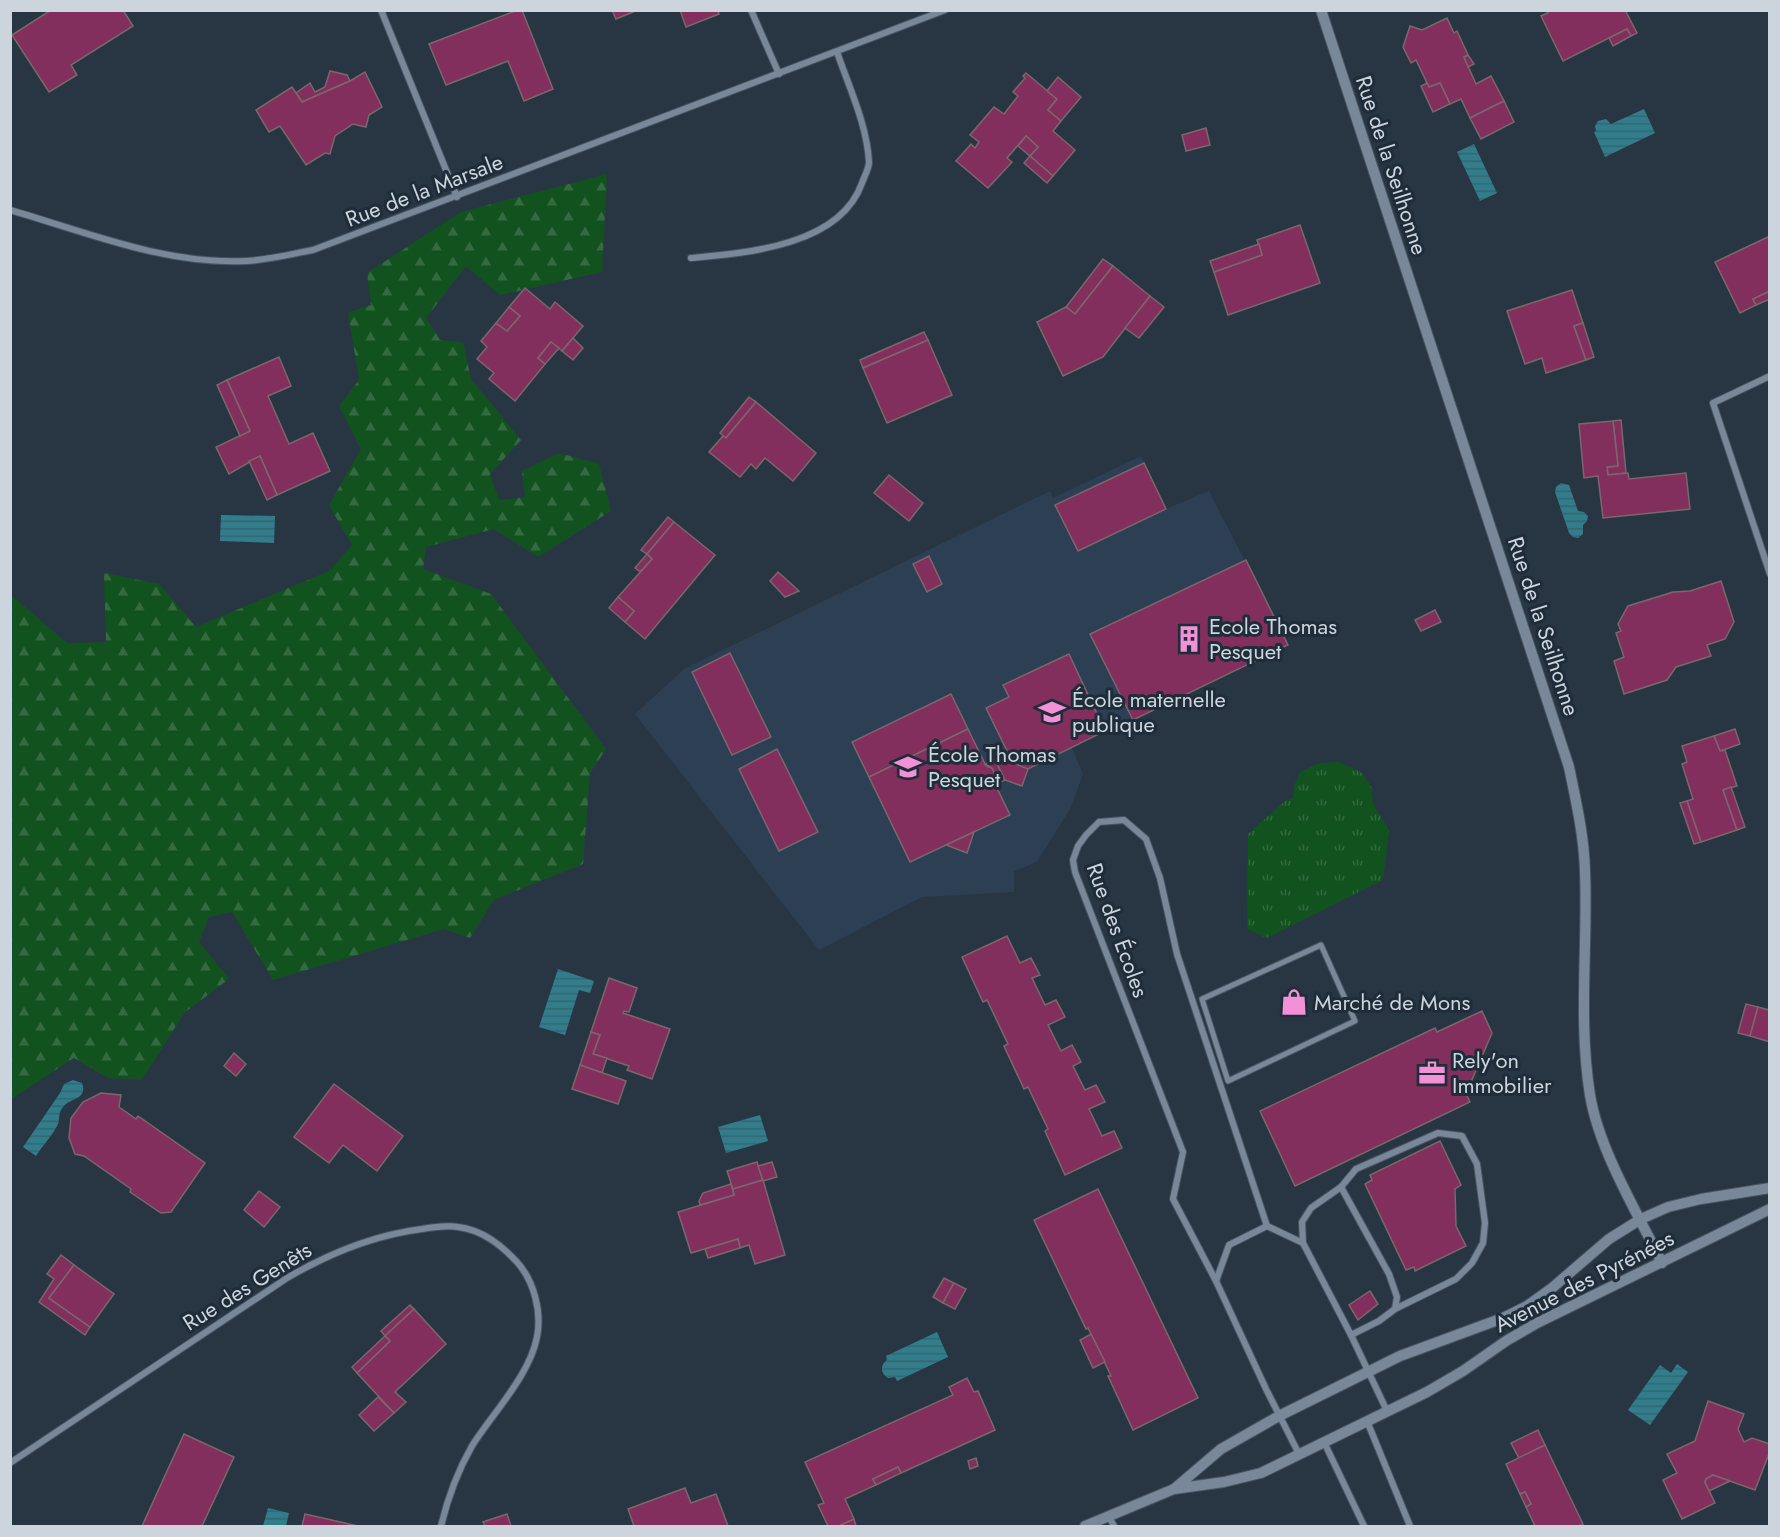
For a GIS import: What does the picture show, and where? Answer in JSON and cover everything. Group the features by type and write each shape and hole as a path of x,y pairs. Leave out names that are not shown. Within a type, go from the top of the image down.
{"street":[{"path":"381,10 457,197"},
{"path":"751,10 778,74"},
{"name":"Rue de la Marsale","path":"10,210 149,251 197,259 246,261 314,250 945,10"},
{"name":"Rue de la Seilhonne","path":"1321,10 1569,767 1581,828 1585,869 1585,1047 1590,1095 1597,1125 1662,1263"},
{"path":"691,258 747,253 783,245 813,232 841,215 859,192 869,164 862,126 837,52"},
{"path":"1770,376 1713,403 1770,574"},
{"name":"Rue des Écoles","path":"1267,1227 1177,954 1160,878 1146,839 1124,820 1099,822 1077,846 1072,860 1183,1152 1173,1199 1216,1281 1279,1416"},
{"path":"1320,945 1355,1021 1228,1081 1202,999 1320,945"},
{"path":"1351,1335 1395,1309 1456,1279 1472,1263 1482,1243 1485,1223 1477,1164 1462,1136 1438,1132 1356,1169 1341,1187 1311,1208 1302,1222 1303,1243 1387,1411"},
{"path":"1341,1187 1389,1274 1397,1296 1395,1309"},
{"name":"Avenue des Pyrénées","path":"1085,1527 1112,1522 1174,1489 1221,1449 1279,1416 1400,1356 1503,1318 1527,1306 1610,1239 1641,1219 1668,1207 1701,1199 1770,1188"},
{"name":"Avenue des Pyrénées","path":"1174,1489 1224,1482 1261,1473 1463,1371 1537,1323 1770,1209"},
{"name":"Rue des Genêts","path":"10,1463 286,1278 315,1262 383,1236 444,1226 458,1227 475,1231 492,1239 519,1264 530,1281 536,1300 538,1327 531,1355 522,1373 457,1473 441,1527"},
{"path":"1216,1281 1229,1245 1267,1227 1303,1243"},
{"path":"1279,1416 1299,1455"},
{"path":"1367,1421 1410,1527"},
{"path":"1324,1442 1364,1527"}],"shaded area":[{"path":"1141,456 1166,509 1209,491 1288,645 1072,748 1083,774 1070,809 1037,862 1014,871 1014,892 922,897 819,950 635,714 684,669 1050,491 1053,498"}],"green space":[{"path":"607,174 602,272 500,295 466,266 426,318 440,340 463,342 471,379 521,440 490,474 499,500 525,497 522,471 559,453 599,464 611,511 538,557 494,529 426,547 423,569 491,594 606,749 590,773 583,864 494,900 470,938 444,929 273,980 232,912 209,917 199,942 229,979 185,1012 142,1080 108,1078 74,1058 11,1099 11,595 67,643 106,642 104,573 159,584 196,627 329,571 352,545 329,505 361,449 339,406 359,380 348,313 371,305 367,273 461,212"},
{"path":"1339,762 1361,772 1371,786 1373,804 1389,830 1383,880 1267,938 1247,929 1248,834 1285,801 1293,798 1294,786 1300,772 1319,763"}],"water":[{"path":"1644,109 1655,133 1605,157 1594,132 1598,121 1606,119 1611,124"},
{"path":"1474,144 1497,193 1480,201 1457,152"},
{"path":"1561,483 1569,485 1578,511 1588,516 1583,525 1583,534 1578,538 1569,533 1555,492 1556,487"},
{"path":"221,515 275,516 274,543 220,541"},
{"path":"558,969 594,981 590,993 579,990 565,1035 539,1027"},
{"path":"73,1080 82,1083 83,1092 62,1108 56,1128 36,1156 23,1147 64,1084"},
{"path":"760,1115 768,1141 726,1153 718,1127"},
{"path":"937,1332 948,1357 897,1381 895,1377 888,1378 883,1374 882,1367 887,1360 886,1356"},
{"path":"1677,1364 1688,1372 1650,1425 1628,1410 1660,1365 1671,1373"},
{"path":"268,1508 289,1513 286,1526 263,1526"}],"building":[{"path":"51,10 123,10 133,26 71,65 77,75 49,92 12,35"},
{"path":"522,10 553,89 524,101 508,61 446,85 429,44"},
{"path":"612,10 638,10 616,19"},
{"path":"680,10 718,10 719,14 686,27"},
{"path":"1546,10 1625,10 1637,33 1631,36 1627,29 1563,61 1541,16 1548,13"},
{"path":"1447,18 1454,33 1457,31 1468,55 1464,57 1476,84 1491,76 1504,101 1470,118 1461,99 1450,104 1440,83 1429,87 1416,60 1411,63 1403,47 1410,26 1422,30"},
{"path":"1627,29 1631,36 1613,46 1609,38"},
{"path":"1468,55 1474,64 1468,67 1464,57"},
{"path":"330,71 347,75 350,81 302,102 296,93 310,83 315,92 325,87"},
{"path":"365,72 382,107 369,115 366,127 353,124 335,136 330,154 325,153 306,165 280,126 269,132 256,110 292,87 302,102"},
{"path":"1026,73 1057,99 1048,110 1061,121 1053,131 1075,150 1053,176 1030,156 1038,147 1026,136 1007,158 1012,162 988,188 956,161 971,144 975,148 979,142 970,135 994,107 1004,114 1018,96 1013,92 1025,78 1023,76"},
{"path":"1058,77 1081,97 1061,121 1048,110 1057,99 1047,91"},
{"path":"1427,83 1429,87 1440,83 1450,104 1433,112 1421,86"},
{"path":"1504,101 1514,122 1481,139 1470,118"},
{"path":"1206,128 1210,145 1186,151 1182,135"},
{"path":"1026,136 1038,147 1030,156 1018,146"},
{"path":"1030,156 1053,176 1047,183 1024,163"},
{"path":"1300,225 1320,283 1228,315 1214,272 1262,255 1257,240"},
{"path":"1770,236 1770,291 1753,299 1756,305 1740,313 1715,262"},
{"path":"1259,244 1262,255 1214,272 1210,261"},
{"path":"1103,259 1113,266 1075,314 1066,307"},
{"path":"1113,266 1150,296 1103,357 1063,376 1037,322 1066,307 1075,314"},
{"path":"525,288 550,309 555,302 583,326 562,351 551,342 538,358 545,364 515,401 489,379 494,373 477,359 487,347 481,341 496,323 507,331 520,316 509,307"},
{"path":"1572,290 1583,323 1574,326 1586,360 1546,373 1542,358 1525,364 1507,311"},
{"path":"1770,291 1770,299 1756,305 1753,299"},
{"path":"1150,296 1164,307 1139,338 1125,328"},
{"path":"509,307 520,316 507,331 496,323"},
{"path":"1583,323 1594,357 1586,360 1574,326"},
{"path":"924,332 928,340 863,368 860,360"},
{"path":"573,338 583,348 573,360 562,351"},
{"path":"928,340 952,395 887,423 863,368"},
{"path":"551,342 559,348 545,364 538,358"},
{"path":"279,357 291,386 268,396 289,444 313,433 330,471 277,495 260,456 229,474 216,447 250,431 227,380"},
{"path":"227,380 250,431 240,436 217,385"},
{"path":"749,397 756,402 726,438 720,433"},
{"path":"756,402 816,453 793,481 765,458 756,469 751,464 740,477 709,452 723,436 726,438"},
{"path":"1621,420 1626,473 1608,475 1607,467 1618,466 1613,421"},
{"path":"1613,421 1618,466 1607,467 1608,475 1628,473 1629,479 1686,473 1690,509 1603,518 1598,476 1584,478 1579,424"},
{"path":"260,456 277,495 267,500 249,461"},
{"path":"1144,463 1166,509 1078,551 1055,505"},
{"path":"889,475 923,503 909,521 874,493"},
{"path":"668,517 674,522 647,554 641,550"},
{"path":"674,522 715,555 645,639 625,622 634,611 618,597 652,559 647,554"},
{"path":"647,554 652,559 639,571 635,568"},
{"path":"929,556 942,584 927,592 913,564"},
{"name":"Ecole Thomas Pesquet","path":"1246,560 1288,645 1133,720 1090,634"},
{"path":"778,572 799,591 785,597 770,581"},
{"path":"1721,581 1734,622 1725,639 1707,645 1711,656 1676,667 1667,680 1624,694 1614,661 1624,657 1616,633 1621,631 1618,624 1628,606 1673,592 1690,591"},
{"path":"618,597 634,611 625,622 609,608"},
{"path":"1435,610 1441,622 1421,631 1415,620"},
{"path":"730,653 771,737 732,755 692,672"},
{"path":"1069,654 1105,731 1028,769 1013,763 986,708 1009,697 1003,685"},
{"path":"951,694 968,729 869,777 852,742"},
{"path":"968,729 986,766 992,768 996,776 994,782 1010,815 910,862 869,777"},
{"path":"1735,729 1740,744 1720,751 1714,736"},
{"path":"1714,736 1720,751 1725,750 1737,786 1723,790 1737,830 1701,842 1687,801 1693,799 1682,764 1687,762 1682,746"},
{"path":"777,749 818,832 779,851 739,769"},
{"path":"1008,754 1013,763 1028,769 1022,786 1005,780 995,760"},
{"path":"995,760 1005,780 995,784 996,776 992,768 985,764"},
{"path":"1731,787 1745,827 1737,830 1723,790"},
{"path":"1687,801 1701,842 1694,844 1680,803"},
{"path":"974,832 967,853 946,845"},
{"path":"1007,936 1020,963 1031,958 1040,975 1032,978 1045,1005 1056,1000 1065,1017 1048,1025 1061,1051 1072,1045 1081,1062 1073,1066 1085,1090 1096,1085 1105,1102 1089,1109 1102,1136 1114,1131 1122,1148 1065,1175 1045,1131 1048,1129 1028,1087 1024,1089 1004,1046 1008,1044 987,1000 983,1002 962,957"},
{"path":"609,978 637,988 629,1012 624,1011 623,1013 670,1029 652,1079 627,1070 629,1066 593,1054 600,1035 591,1032"},
{"path":"1746,1004 1758,1007 1750,1036 1738,1033"},
{"path":"1758,1007 1769,1010 1770,1008 1770,1042 1750,1036"},
{"path":"1482,1011 1492,1033 1466,1094 1470,1102 1295,1186 1260,1111 1435,1028 1437,1032"},
{"path":"591,1032 600,1035 593,1054 607,1058 602,1073 580,1065"},
{"path":"234,1053 246,1064 236,1076 224,1066"},
{"path":"580,1065 626,1081 618,1104 572,1089"},
{"path":"334,1084 403,1136 377,1171 343,1145 329,1163 294,1137"},
{"path":"101,1093 121,1095 119,1107 136,1119 138,1116 205,1163 171,1212 161,1213 84,1156 75,1154 69,1138 71,1118 83,1102"},
{"path":"1440,1141 1461,1185 1455,1189 1456,1226 1466,1246 1415,1271 1414,1267 1406,1270 1365,1184 1372,1180 1370,1175"},
{"path":"757,1162 763,1180 733,1189 727,1171"},
{"path":"772,1162 777,1177 763,1181 758,1166"},
{"path":"763,1180 785,1255 755,1264 749,1245 740,1248 738,1239 691,1253 678,1212 734,1195 733,1189"},
{"path":"731,1184 734,1195 700,1205 699,1201 703,1193"},
{"path":"1098,1189 1198,1398 1133,1430 1108,1376 1111,1376 1034,1220"},
{"path":"259,1191 280,1207 264,1227 244,1210"},
{"path":"738,1239 740,1248 708,1258 705,1249"},
{"path":"61,1255 74,1265 49,1298 90,1327 85,1335 39,1302 54,1279 47,1274"},
{"path":"74,1265 114,1294 90,1327 49,1298"},
{"path":"944,1278 954,1283 943,1303 933,1297"},
{"path":"954,1283 966,1289 955,1309 943,1303"},
{"path":"1370,1291 1378,1304 1358,1320 1349,1305"},
{"path":"410,1305 414,1309 385,1336 381,1331"},
{"path":"414,1309 446,1344 395,1392 406,1402 394,1413 357,1373 390,1341 385,1336"},
{"path":"1091,1334 1105,1362 1093,1368 1080,1340"},
{"path":"385,1336 390,1341 357,1373 352,1367"},
{"path":"967,1378 974,1392 978,1391 995,1430 901,1473 898,1467 873,1479 876,1485 845,1499 854,1519 839,1526 828,1526 818,1505 824,1503 805,1462 953,1395 949,1387"},
{"path":"378,1397 394,1413 374,1431 359,1415"},
{"path":"1708,1401 1744,1414 1738,1429 1744,1442 1752,1438 1770,1444 1770,1451 1755,1490 1713,1475 1705,1482 1715,1503 1682,1519 1663,1480 1677,1473 1667,1454 1695,1441"},
{"path":"1538,1430 1545,1445 1519,1458 1511,1443"},
{"path":"184,1434 234,1457 202,1526 142,1526"},
{"path":"1545,1445 1583,1524 1535,1526 1526,1507 1531,1504 1525,1492 1520,1494 1506,1464"},
{"path":"976,1458 978,1466 970,1469 968,1461"},
{"path":"898,1467 901,1473 876,1485 873,1479"},
{"path":"1713,1475 1730,1481 1709,1491 1705,1482"},
{"path":"685,1488 691,1503 716,1494 728,1526 634,1526 628,1509"},
{"path":"1525,1492 1531,1504 1526,1507 1520,1494"},
{"path":"305,1514 358,1526 302,1526"},
{"path":"507,1514 511,1526 485,1526 483,1522"},
{"path":"854,1519 856,1526 839,1526"}],"place":[{"name":"Ecole Thomas Pesquet","path":"1189,639"},
{"name":"École maternelle publique","path":"1052,712"},
{"name":"École Thomas Pesquet","path":"908,767"},
{"name":"Marché de Mons","path":"1294,1002"},
{"name":"Rely'on Immobilier","path":"1432,1073"}]}
